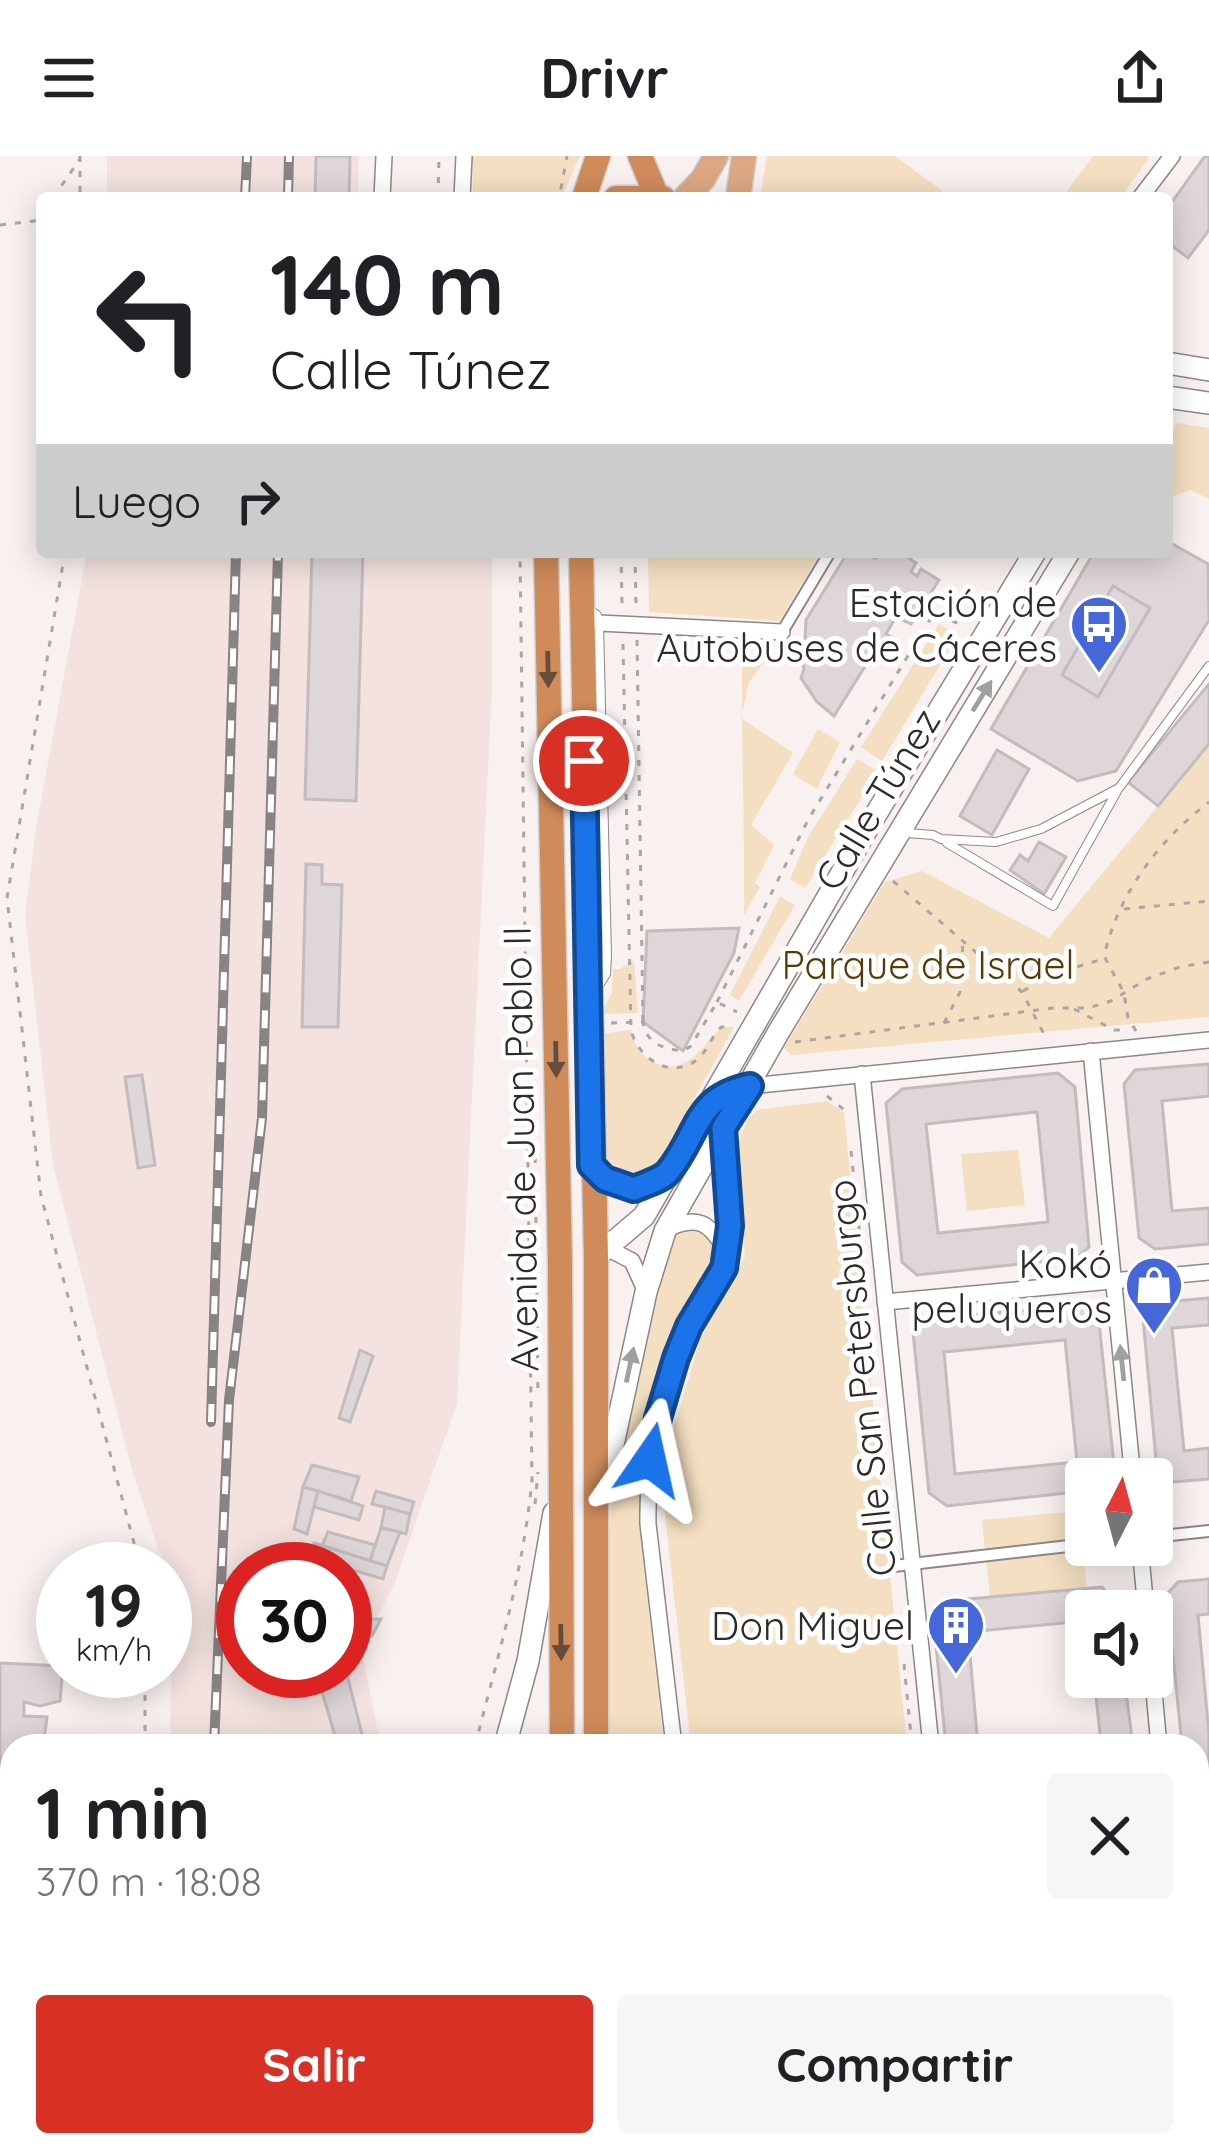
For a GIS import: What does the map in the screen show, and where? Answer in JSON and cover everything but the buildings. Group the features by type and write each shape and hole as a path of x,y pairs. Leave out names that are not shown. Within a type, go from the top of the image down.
{"highway":[{"path":"586,192 598,156"},
{"path":"640,156 658,192"},
{"name":"Avenida de Juan Pablo II","path":"546,558 560,1265 562,1734"},
{"name":"Avenida de Juan Pablo II","path":"582,558 591,614 591,1165 601,1252 596,1734"},
{"path":"560,1265 601,1252"}],"main road":[{"path":"691,192 716,156"},
{"path":"739,192 744,156"},
{"path":"1173,364 1209,370"},
{"path":"1173,398 1209,403"},
{"name":"Calle Túnez","path":"601,1252 644,1216 867,829 1031,558"},
{"name":"Calle Túnez","path":"596,1520 646,1292 665,1231 778,1033 1065,558"},
{"path":"519,1734 559,1484"},
{"path":"508,1734 528,1661"}],"street":[{"path":"382,192 384,156"},
{"path":"462,192 464,156"},
{"path":"1145,192 1172,156"},
{"path":"591,614 629,625 782,632 826,558"},
{"path":"867,829 899,832"},
{"path":"710,1101 727,1090 750,1086 1091,1051 1137,1038 1209,1040"},
{"path":"741,1044 750,1086"},
{"path":"1091,1051 1131,1458"},
{"name":"Calle San Petersburgo","path":"862,1075 930,1734"},
{"path":"673,1734 648,1524 650,1460 676,1358 724,1268 730,1226 723,1128"},
{"path":"591,1165 605,1179 634,1189 666,1176"},
{"path":"665,1231 686,1220 702,1223 717,1234 726,1251"},
{"path":"601,1252 632,1261 646,1292"},
{"path":"885,1302 1209,1272"},
{"path":"1173,1535 1209,1531"},
{"path":"894,1567 1065,1546"},
{"path":"1155,1698 1159,1734"}],"lane":[{"path":"899,832 932,835 1053,906 1119,788 1209,666"},
{"path":"940,839 996,842 1041,829 1119,788"}],"path":[{"path":"438,192 439,156"},
{"path":"556,192 561,188 567,156"},
{"path":"57,192 80,158"},
{"path":"80,158 80,192"},
{"path":"0,225 36,217"},
{"path":"64,558 7,898 41,1196 134,1542"},
{"path":"478,1734 521,1571 532,1480 520,558"},
{"path":"622,558 629,625 643,1022 655,1044 683,1051 691,1046 717,1002 808,820 934,613 986,635"},
{"path":"635,558 629,625 631,1030 635,1047 648,1060 665,1067 683,1065 697,1059 721,1028 734,1027 742,1020 755,1021"},
{"path":"1137,1038 1124,993 1105,959 1108,937 1140,872 1175,828 1209,802"},
{"path":"876,871 905,887 1022,992 1050,1056"},
{"path":"1122,909 1209,902"},
{"path":"943,1024 960,992 962,939"},
{"path":"1022,992 1050,975 1105,959"},
{"path":"778,1033 798,1044 1034,1011 1088,1008 1164,973 1209,962"},
{"path":"717,1002 755,1021"},
{"path":"1072,1008 1137,1038"},
{"path":"589,1023 643,1022"},
{"path":"532,1544 538,1445 533,1026"},
{"path":"824,1093 848,1112"},
{"path":"850,1136 868,1312"},
{"path":"903,1656 911,1734"},
{"path":"145,1734 146,1698"}],"shaded area":[{"path":"107,156 359,156 358,192 107,192"},
{"path":"86,558 492,558 492,686 457,1403 394,1585 372,1626 372,1542 216,1542 216,1698 371,1698 378,1734 170,1734 171,1698 192,1698 192,1542 156,1542 133,1474 53,1165 25,914 37,822"}],"green space":[{"path":"472,156 580,156 564,192 473,192"},
{"path":"767,156 895,156 944,192 761,192"},
{"path":"1093,156 1149,158 1124,192 1066,192"},
{"path":"1177,423 1209,428 1209,499 1191,490 1173,496 1173,430"},
{"path":"648,558 817,558 779,621 649,612"},
{"path":"939,624 958,635 882,761 861,747"},
{"path":"742,652 766,659 749,682 742,713 742,685"},
{"path":"742,719 793,753 751,825 774,845 755,883 760,887 744,915 744,850"},
{"path":"818,729 840,742 817,789 793,774"},
{"name":"Parque de Israel","path":"1209,744 1209,1017 791,1055 784,1048 885,882 922,871 1049,938"},
{"path":"857,759 878,771 805,888 790,879 808,837"},
{"path":"780,896 795,905 739,1001 730,995"},
{"path":"634,960 638,1013 600,1014 612,993 613,969"},
{"path":"721,1027 734,1027 655,1169 628,1171 604,1158 600,1034 631,1030 645,1056 675,1066 692,1058"},
{"path":"827,1101 844,1112 906,1734 690,1734 665,1515 672,1434 700,1340 745,1257 738,1142 757,1110"},
{"path":"1018,1150 1025,1205 967,1211 961,1154"},
{"path":"694,1229 710,1239 715,1262 662,1366 642,1450 642,1551 663,1734 609,1734 606,1572 611,1507 668,1244 676,1233"},
{"path":"1065,1512 1065,1566 1084,1566 1087,1589 990,1597 982,1520"}],"railway":[{"path":"245,192 247,156"},
{"path":"288,192 289,156"},
{"path":"211,1422 236,558"},
{"path":"215,1734 229,1400 262,1118 278,558"}],"place":[{"name":"Estación de Autobuses de Cáceres","path":"1099,675"},
{"name":"Kokó peluqueros","path":"1154,1336"},
{"name":"Don Miguel","path":"956,1676"}],"route":[{"path":"584,761 591,1165 605,1179 634,1189 666,1176 710,1101 727,1090 750,1086 723,1128 730,1226 724,1268 676,1358 650,1460"}]}
